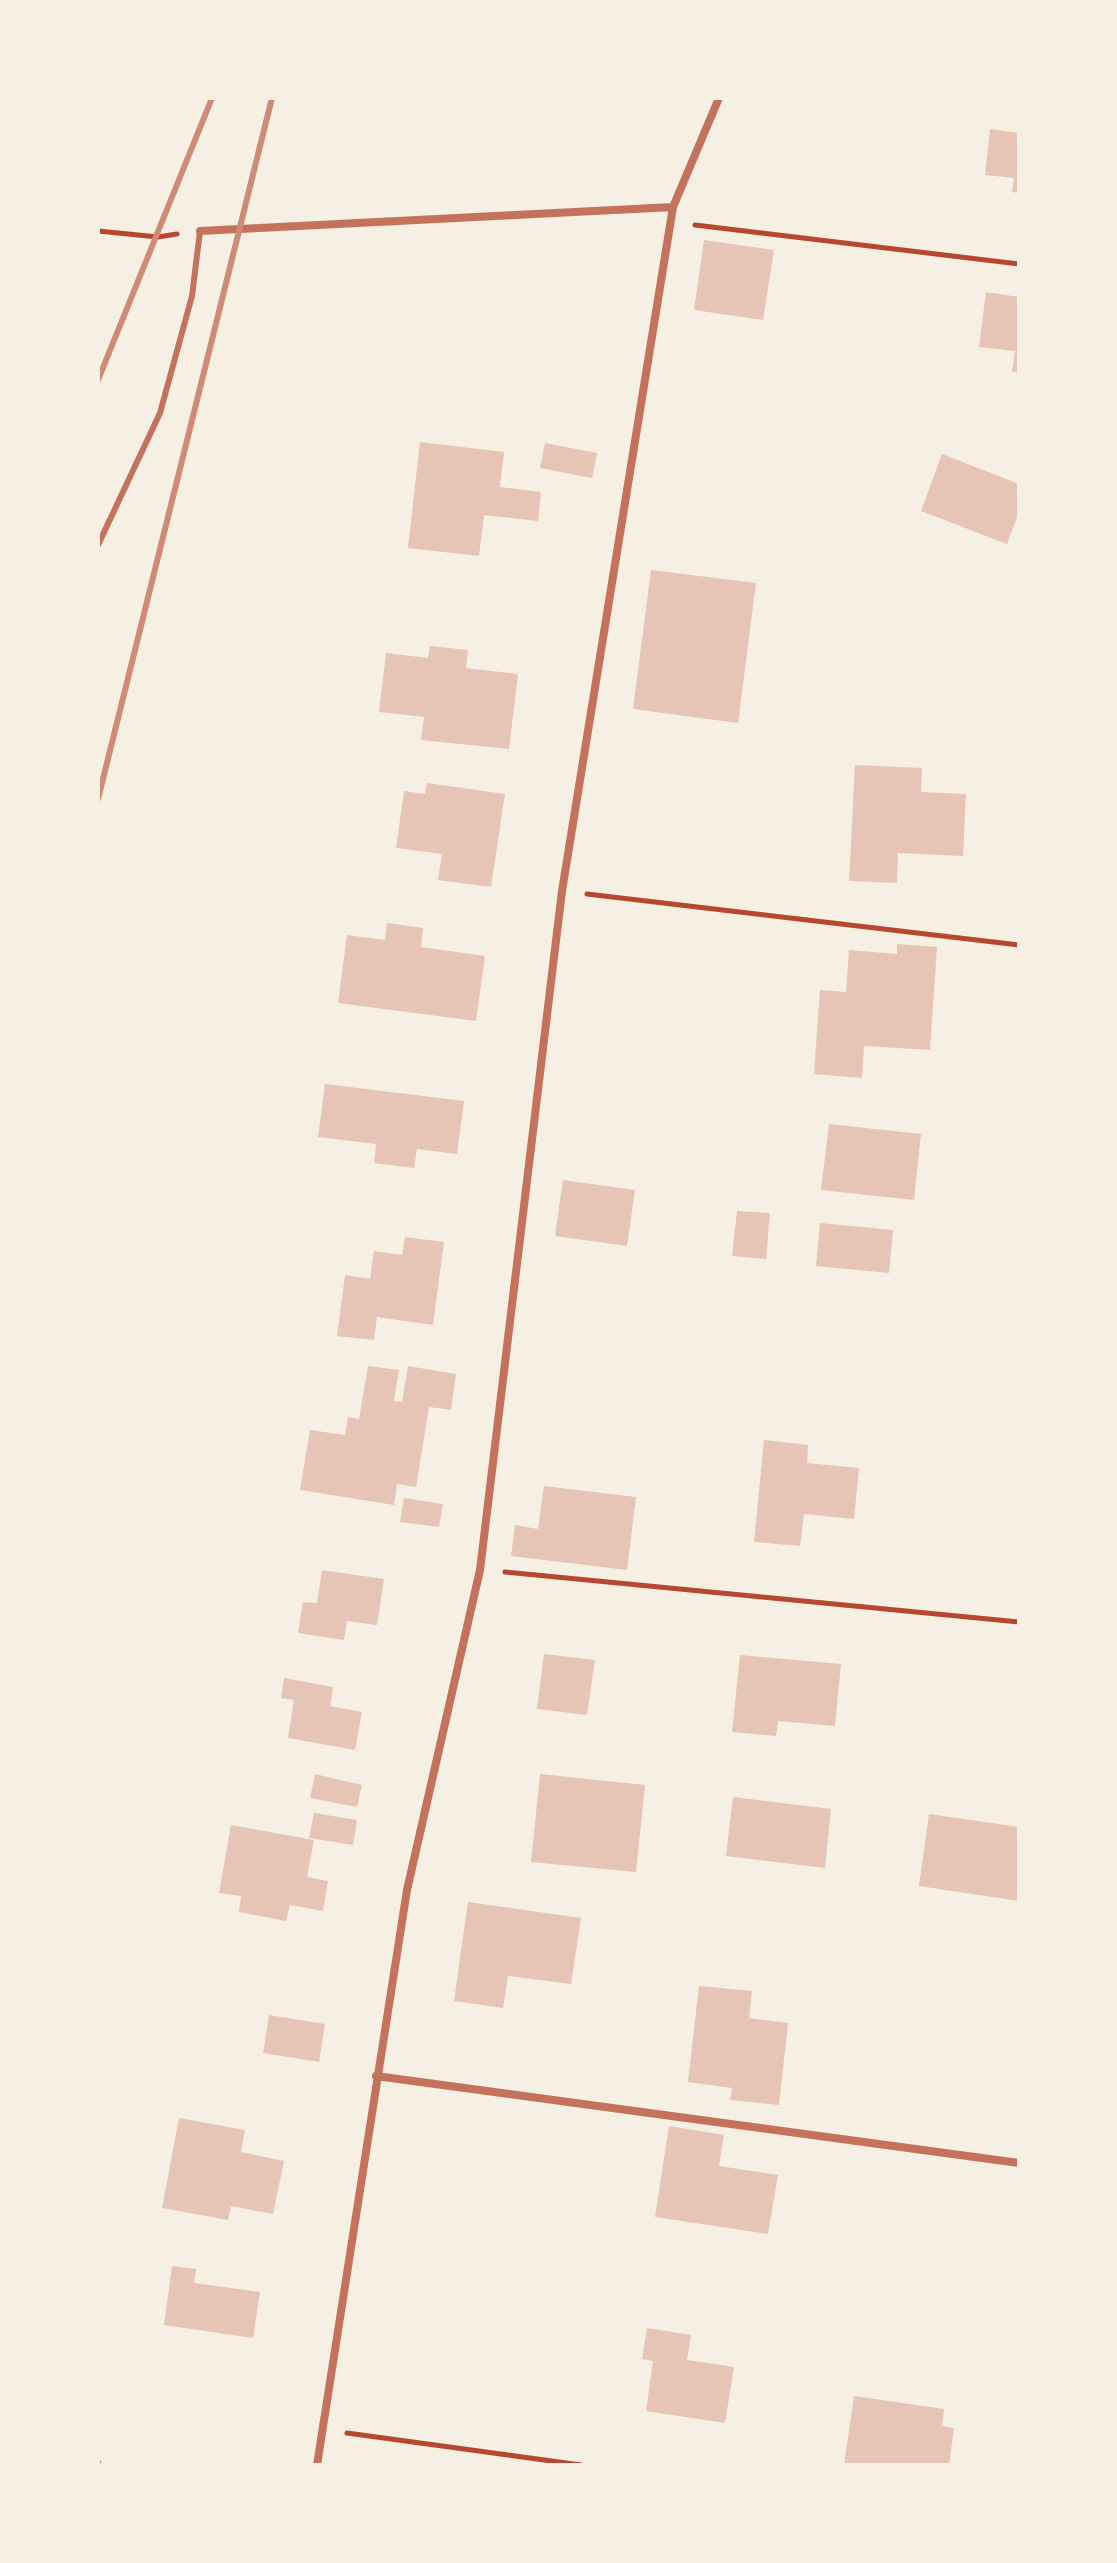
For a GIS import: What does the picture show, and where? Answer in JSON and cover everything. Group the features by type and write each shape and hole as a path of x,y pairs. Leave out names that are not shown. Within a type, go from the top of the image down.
{"street":[{"path":"317,2465 407,1890 480,1570 562,891 673,207 719,98"},
{"path":"200,231 673,207"},
{"path":"376,2076 1019,2163"}],"lane":[{"path":"98,545 160,413 192,296 200,231"}],"path":[{"path":"673,207 697,227 1019,264"},
{"path":"98,231 158,237 200,231"},
{"path":"562,891 1019,945"},
{"path":"480,1570 1019,1622"},
{"path":"322,2430 581,2465"}],"building":[{"path":"990,129 1019,133 1019,193 1012,192 1014,178 985,175"},
{"path":"704,240 774,250 763,320 694,310"},
{"path":"986,292 1019,297 1019,372 1012,372 1015,351 979,347"},
{"path":"420,442 504,452 500,487 541,492 538,521 484,515 479,556 408,548"},
{"path":"545,443 597,453 592,478 540,468"},
{"path":"942,454 1019,484 1019,512 1007,544 921,511"},
{"path":"651,570 756,583 738,723 633,709"},
{"path":"430,646 468,650 466,668 518,674 509,749 421,740 424,717 379,712 386,653 428,658"},
{"path":"855,765 922,768 921,792 966,794 963,856 898,853 897,883 849,881"},
{"path":"427,783 505,794 491,887 438,880 442,854 396,848 404,791 425,794"},
{"path":"387,923 423,928 421,947 485,956 476,1021 338,1003 347,935 385,940"},
{"path":"897,944 937,947 930,1050 864,1046 862,1078 814,1074 820,990 846,992 849,950 897,954"},
{"path":"325,1084 464,1101 457,1154 417,1149 414,1168 374,1163 376,1144 318,1137"},
{"path":"829,1124 921,1134 914,1200 821,1190"},
{"path":"563,1180 635,1190 627,1246 555,1236"},
{"path":"737,1211 770,1213 766,1259 732,1256"},
{"path":"820,1223 893,1230 889,1273 816,1266"},
{"path":"405,1237 444,1242 433,1325 377,1317 374,1340 337,1336 345,1275 370,1279 374,1251 402,1255"},
{"path":"368,1366 399,1370 394,1401 402,1402 408,1366 456,1374 451,1410 429,1407 416,1487 397,1484 394,1505 300,1490 310,1430 345,1435 348,1417 359,1419"},
{"path":"764,1440 808,1445 807,1463 859,1468 854,1519 804,1514 800,1546 754,1542"},
{"path":"544,1486 636,1497 627,1570 511,1556 515,1525 538,1529"},
{"path":"404,1498 443,1504 439,1527 400,1522"},
{"path":"322,1570 384,1579 377,1625 347,1621 344,1640 298,1633 303,1602 317,1603"},
{"path":"544,1654 595,1660 587,1715 537,1709"},
{"path":"740,1655 841,1664 835,1726 778,1721 776,1736 732,1732"},
{"path":"284,1678 333,1687 330,1706 362,1712 355,1750 288,1738 294,1700 281,1698"},
{"path":"315,1774 362,1785 357,1807 310,1798"},
{"path":"540,1774 645,1785 636,1872 531,1862"},
{"path":"733,1797 831,1809 825,1868 726,1856"},
{"path":"314,1813 357,1820 353,1845 309,1838"},
{"path":"929,1814 1019,1827 1019,1901 919,1886"},
{"path":"231,1825 314,1840 307,1877 328,1881 323,1911 290,1905 286,1921 239,1912 241,1896 219,1893"},
{"path":"468,1902 581,1918 571,1984 508,1976 503,2008 454,2001"},
{"path":"699,1986 752,1991 749,2018 788,2023 779,2105 730,2100 732,2088 688,2082"},
{"path":"269,2015 325,2024 319,2062 263,2053"},
{"path":"179,2118 245,2130 241,2152 284,2161 273,2214 231,2206 228,2220 162,2208"},
{"path":"669,2126 724,2135 719,2166 778,2175 768,2234 655,2217"},
{"path":"172,2266 196,2269 194,2283 260,2292 253,2338 164,2325"},
{"path":"647,2328 691,2335 687,2360 734,2367 725,2423 646,2411 653,2361 642,2359"},
{"path":"854,2396 944,2409 942,2426 954,2428 949,2465 844,2465"}],"railway":[{"path":"98,380 212,98"},
{"path":"98,799 272,98"}]}
